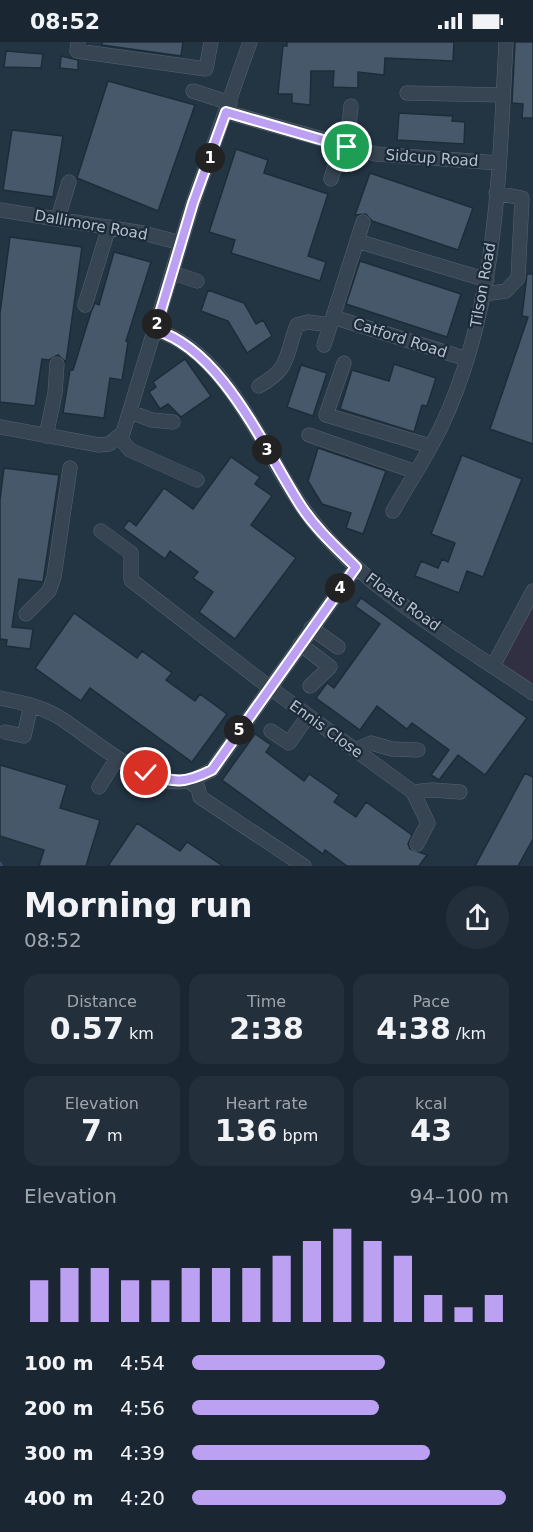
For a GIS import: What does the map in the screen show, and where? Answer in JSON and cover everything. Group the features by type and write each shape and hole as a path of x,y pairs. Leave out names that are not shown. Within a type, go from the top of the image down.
{"street":[{"path":"78,42 77,51 206,69 211,42"},
{"path":"0,427 99,445 109,444 122,432 181,243 250,42"},
{"name":"Tilson Road","path":"393,511 441,427 467,359 484,294 500,163 506,42"},
{"name":"Sidcup Road","path":"193,91 228,107 344,146 376,154 500,163"},
{"path":"407,93 503,95"},
{"path":"331,179 344,146 351,105"},
{"path":"58,218 69,182"},
{"path":"484,294 506,291 518,278 522,198 496,193"},
{"name":"Dallimore Road","path":"0,210 109,227 181,243"},
{"name":"Catford Road","path":"324,345 363,222"},
{"path":"86,305 109,227"},
{"path":"357,241 487,280"},
{"path":"173,273 197,281"},
{"path":"259,386 277,376 284,367 297,325 332,321"},
{"name":"Catford Road","path":"332,321 467,359"},
{"name":"Floats Road","path":"155,330 171,335 186,344 218,373 303,508 325,536 356,567 405,605 533,693"},
{"path":"344,363 326,415 430,446"},
{"path":"46,436 56,393 57,364"},
{"path":"130,412 152,420 173,422"},
{"path":"122,432 130,450 197,480"},
{"path":"309,435 416,472"},
{"path":"26,614 49,591 54,577 70,468"},
{"name":"Ennis Close","path":"101,531 131,553 131,580 268,687 413,792 428,823 417,844"},
{"path":"0,699 32,705 58,717 128,766 166,780 189,781 212,770 268,687 356,567"},
{"path":"493,666 530,606 533,591"},
{"path":"311,628 338,647"},
{"path":"300,644 330,667 310,686"},
{"path":"5,732 24,736 32,705"},
{"path":"271,731 289,744 308,716"},
{"path":"355,750 371,743 392,750 418,750"},
{"path":"99,788 117,758"},
{"path":"189,781 198,788 200,797 304,866"},
{"path":"413,792 432,790 460,792"}],"shaded area":[{"path":"533,591 533,693 493,666"}],"building":[{"path":"102,42 183,42 181,56 102,45"},
{"path":"287,42 454,42 453,61 385,58 384,75 358,72 358,88 333,87 334,71 311,71 310,105 292,103 292,94 278,94 283,46 287,46"},
{"path":"515,42 533,42 533,118 522,118 523,104 512,103"},
{"path":"6,51 43,54 41,68 4,67"},
{"path":"61,56 78,60 78,70 60,68"},
{"path":"108,81 195,105 158,211 77,178"},
{"path":"399,113 453,116 452,121 465,122 464,144 397,140"},
{"path":"12,130 63,136 53,197 3,190"},
{"path":"236,149 268,160 264,173 328,194 308,256 326,262 320,281 231,253 235,240 209,232"},
{"path":"370,173 473,208 458,250 372,221 366,214 355,215"},
{"path":"10,237 82,247 66,362 58,355 49,360 42,359 35,406 0,402 0,313"},
{"path":"114,252 151,262 126,341 128,342 122,380 110,378 104,418 63,413 70,370 73,370 95,303 99,305"},
{"path":"360,261 461,294 447,337 346,304"},
{"path":"527,274 533,274 533,444 490,429 528,317 522,316"},
{"path":"208,290 244,303 256,324 263,320 272,336 247,353 228,321 201,311"},
{"path":"185,359 211,396 181,417 168,404 160,409 149,392 156,387 153,382"},
{"path":"394,364 436,378 427,406 422,405 414,432 340,409 352,370 389,381"},
{"path":"301,365 327,373 313,416 287,407"},
{"path":"318,448 386,471 363,534 346,528 351,513 322,504 308,481"},
{"path":"462,455 522,479 483,577 467,571 459,593 415,576 421,561 438,568 442,559 448,562 455,543 431,534"},
{"path":"231,457 260,477 255,484 272,496 251,525 296,558 235,639 199,612 213,592 193,578 198,572 170,551 165,559 123,528 129,520 136,526 164,488 193,509"},
{"path":"4,468 59,475 43,582 19,579 12,627 33,629 30,649 6,646 7,640 0,639 0,500"},
{"path":"361,598 527,718 485,775 458,755 439,780 431,775 449,750 412,723 407,729 377,706 360,730 316,698 327,683 334,688 380,624 355,606"},
{"path":"74,613 137,658 142,651 172,673 166,680 195,701 200,694 227,714 192,762 90,688 81,701 35,668"},
{"path":"255,734 271,745 266,752 304,781 309,774 339,795 334,802 356,817 366,802 412,835 408,844 410,849 427,855 419,866 347,866 325,850 323,854 222,780"},
{"path":"0,765 67,785 60,808 100,820 86,866 39,866 44,850 0,836"},
{"path":"525,773 533,777 533,839 518,866 475,866"},
{"path":"137,823 180,851 187,842 223,866 108,866"}],"route":[{"path":"146,773 166,780 189,781 212,770 268,687 356,567 325,536 303,508 218,373 186,344 171,335 155,330 193,203 226,112 347,147"}]}
